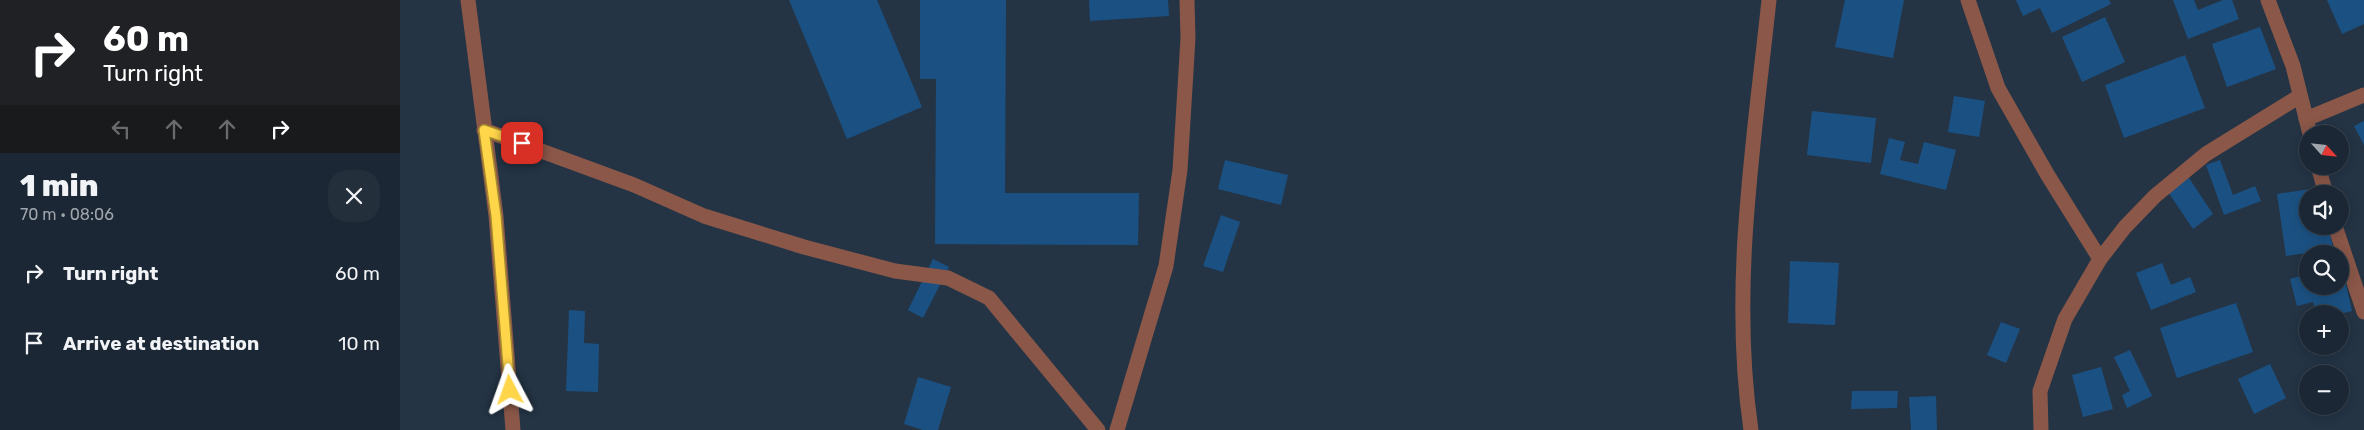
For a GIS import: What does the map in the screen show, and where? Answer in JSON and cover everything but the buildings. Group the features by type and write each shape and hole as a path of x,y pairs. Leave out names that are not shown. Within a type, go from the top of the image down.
{"street":[{"path":"468,0 496,216 513,430"},
{"path":"1117,430 1166,266 1180,170 1188,38 1186,0"},
{"path":"1751,430 1744,356 1745,238 1769,0"},
{"path":"1968,0 1998,88 2047,174 2100,259"},
{"path":"2268,0 2293,66 2308,125"},
{"path":"2310,125 2364,95"},
{"path":"2041,430 2040,391 2065,319 2100,259 2125,227 2155,196 2206,154 2300,96"},
{"path":"484,130 634,184 704,216 804,247 895,271 948,278 988,298 1098,430"},
{"path":"2337,235 2364,312"}],"route":[{"path":"510,390 496,216 484,130 522,143"}]}
